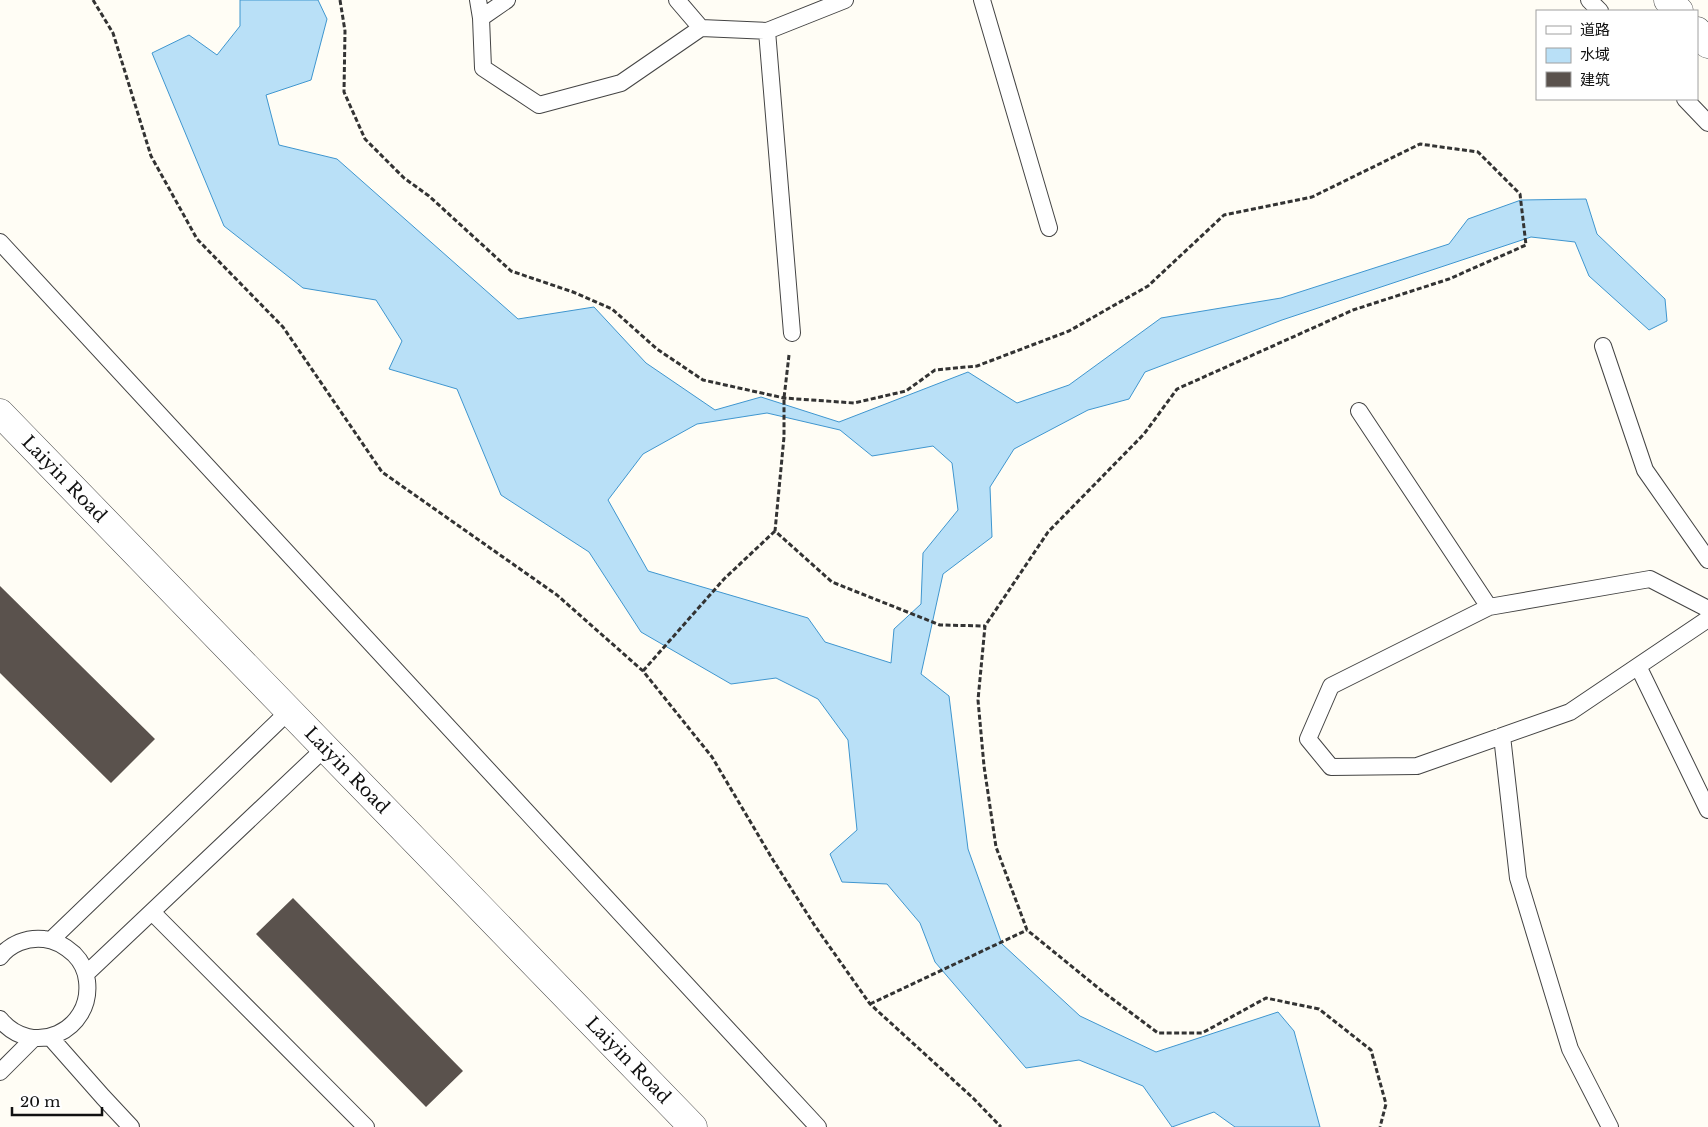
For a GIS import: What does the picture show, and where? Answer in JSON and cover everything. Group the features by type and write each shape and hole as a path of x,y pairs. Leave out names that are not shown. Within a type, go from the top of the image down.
{"street":[{"path":"1668,0 1678,10"},
{"path":"1698,32 1708,44"},
{"name":"Laiyin Road","path":"0,413 693,1127"}],"lane":[{"path":"478,0 481,18 483,68 539,105 621,83 701,28 767,31 845,0"},
{"path":"481,18 507,0"},
{"path":"677,0 701,28"},
{"path":"982,0 1049,228"},
{"path":"1589,0 1599,10"},
{"path":"767,31 792,333"},
{"path":"1686,100 1708,123"},
{"path":"0,242 818,1127"},
{"path":"1603,346 1645,470 1708,560"},
{"path":"1359,411 1489,607"},
{"path":"1708,609 1650,579 1489,607 1331,686 1308,738 1331,767 1417,766 1570,712 1708,619"},
{"path":"1638,666 1708,810"},
{"path":"51,940 289,711"},
{"path":"1502,736 1518,878 1570,1049 1610,1127"},
{"path":"86,974 326,748"},
{"path":"152,912 366,1127"},
{"path":"0,957 4,951 19,942 34,938 51,940 67,947 79,959 86,974 88,990 85,1006 77,1020 65,1031 42,1038 0,1072"},
{"path":"0,1019 18,1034 42,1038 131,1127"}],"path":[{"path":"93,0 113,33 151,156 197,239 283,327 382,472 558,595 644,671 712,757 773,860 815,926 870,1004 974,1098 1001,1127"},
{"path":"340,0 345,31 344,92 365,140 404,178 429,196 511,271 573,292 612,309 657,349 703,380 784,398 854,403 906,391 935,370 978,366 1069,331 1148,286 1224,215 1312,197 1420,144 1478,152 1520,194 1526,245 1449,279 1353,310 1177,389 1144,434 1048,532 985,626 978,700 984,766 996,847 1027,930 1102,991 1158,1033 1202,1033 1266,998 1318,1009 1372,1050 1386,1104 1380,1127"},
{"path":"644,671 724,579 775,532 784,437 784,398 792,333"},
{"path":"775,532 832,582 940,625 985,626"},
{"path":"870,1004 1027,930"}],"water":[{"path":"240,0 318,0 327,19 311,80 266,95 279,145 337,159 518,319 594,307 646,363 715,410 761,397 839,422 968,372 1017,403 1069,385 1161,318 1281,298 1449,244 1468,219 1521,200 1586,199 1597,234 1665,299 1667,321 1649,330 1589,276 1575,242 1531,237 1282,320 1145,372 1129,399 1088,410 1014,449 990,487 992,537 943,574 921,674 949,696 968,849 1002,944 1080,1016 1156,1052 1278,1012 1294,1031 1320,1127 1235,1127 1214,1112 1172,1127 1143,1086 1079,1060 1026,1068 935,962 920,923 887,884 842,882 830,854 857,830 848,740 818,699 776,678 731,684 641,632 589,552 501,495 457,389 389,369 402,341 376,300 303,288 224,226 152,53 189,35 217,55 240,26","holes":["767,413 840,430 872,456 933,446 952,463 958,510 923,553 921,604 894,629 891,663 825,642 808,618 648,571 608,500 643,454 697,424"]}],"building":[{"path":"0,586 155,739 111,783 0,673"},
{"path":"293,898 463,1071 426,1107 256,934"}]}
